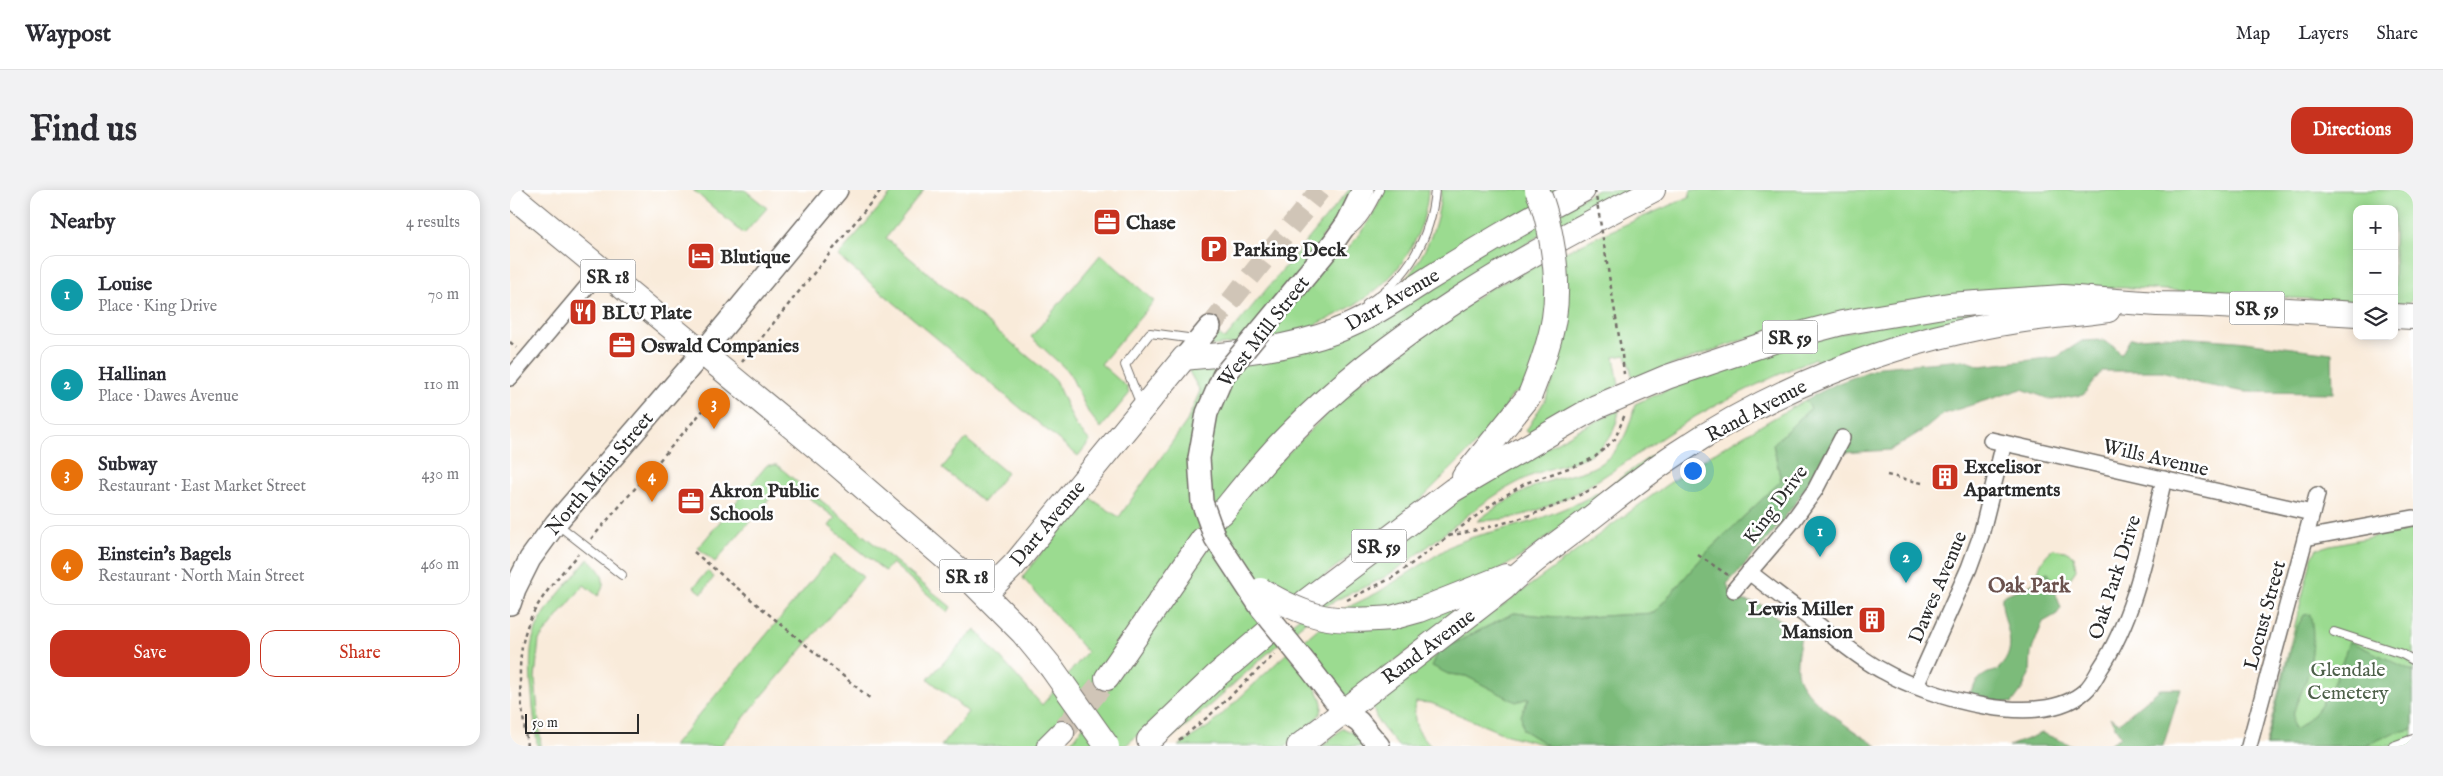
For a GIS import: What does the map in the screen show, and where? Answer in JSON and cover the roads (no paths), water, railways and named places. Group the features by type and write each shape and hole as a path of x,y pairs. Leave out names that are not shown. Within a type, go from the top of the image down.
{"main road":[{"path":"1453,490 1530,395 1546,353 1557,304 1556,263 1537,190"},
{"name":"Dart Avenue","path":"985,594 1014,565 1142,406 1184,358 1235,353 1295,342 1336,331 1365,318 1508,231 1583,190"},
{"path":"1222,513 1288,436 1345,384 1395,344 1523,258 1653,190"},
{"name":"SR 18","path":"514,197 873,495 985,594 1023,633 1051,667 1107,746"},
{"name":"SR 59","path":"1305,602 1453,490 1596,407 1667,377 1774,341 1842,323 1950,305 2063,296 2157,304 2353,314"},
{"name":"Rand Avenue","path":"1299,746 1504,588 1522,569 1675,454 1761,404 1802,384 1868,359 1975,329 2000,324 2157,304"},
{"path":"2398,316 2413,317"},
{"path":"1107,678 1203,539"},
{"path":"1242,575 1285,605 1307,614 1331,620 1356,622 1391,618 1420,610 1522,569"},
{"path":"1149,740 1216,676 1269,631"}],"street":[{"name":"North Main Street","path":"510,604 530,559 556,523 703,352 837,190"},
{"name":"West Mill Street","path":"1363,190 1347,222 1333,243 1223,376 1206,413 1199,458 1202,502 1215,538 1242,575 1261,608 1343,711 1359,722 1379,746"},
{"path":"510,378 601,270"},
{"name":"Dart Avenue","path":"1184,358 1205,333"},
{"name":"King Drive","path":"1741,582 1787,529 1815,490 1842,438"},
{"name":"Wills Avenue","path":"1997,442 2312,513"},
{"name":"Dawes Avenue","path":"1916,686 1969,568 1981,534 1997,442"},
{"name":"Oak Park Drive","path":"1741,582 1883,671 1916,686 1988,706 2041,709 2061,705 2085,691 2109,655 2127,616 2164,479"},
{"name":"Locust Street","path":"2249,746 2317,495"},
{"path":"2305,538 2413,518"}],"lane":[{"path":"1333,243 1357,226 1370,208 1378,190"},
{"path":"1359,309 1391,287 1409,266 1426,231 1435,190"},
{"path":"1295,342 1336,322"},
{"path":"1142,406 1125,365 1150,334 1205,333"},
{"path":"556,523 622,575"},
{"path":"2334,632 2402,654 2413,660"},
{"path":"2393,746 2413,739"}],"tunnel":[{"path":"1210,327 1320,190"},
{"path":"1062,733 1107,678"}],"place":[{"name":"Chase","path":"1107,222"},
{"name":"Parking Deck","path":"1214,249"},
{"name":"Blutique","path":"701,256"},
{"name":"BLU Plate","path":"583,312"},
{"name":"Oswald Companies","path":"622,345"},
{"name":"Subway","path":"714,429"},
{"name":"Excelisor Apartments","path":"1945,477"},
{"name":"Akron Public Schools","path":"691,501"},
{"name":"Einstein's Bagels","path":"652,502"},
{"name":"Louise","path":"1820,557"},
{"name":"Hallinan","path":"1906,583"},
{"name":"Lewis Miller Mansion","path":"1872,620"}],"district":[{"name":"Oak Park","path":"2029,585"}],"park label":[{"name":"Glendale Cemetery","path":"2348,680"}]}
